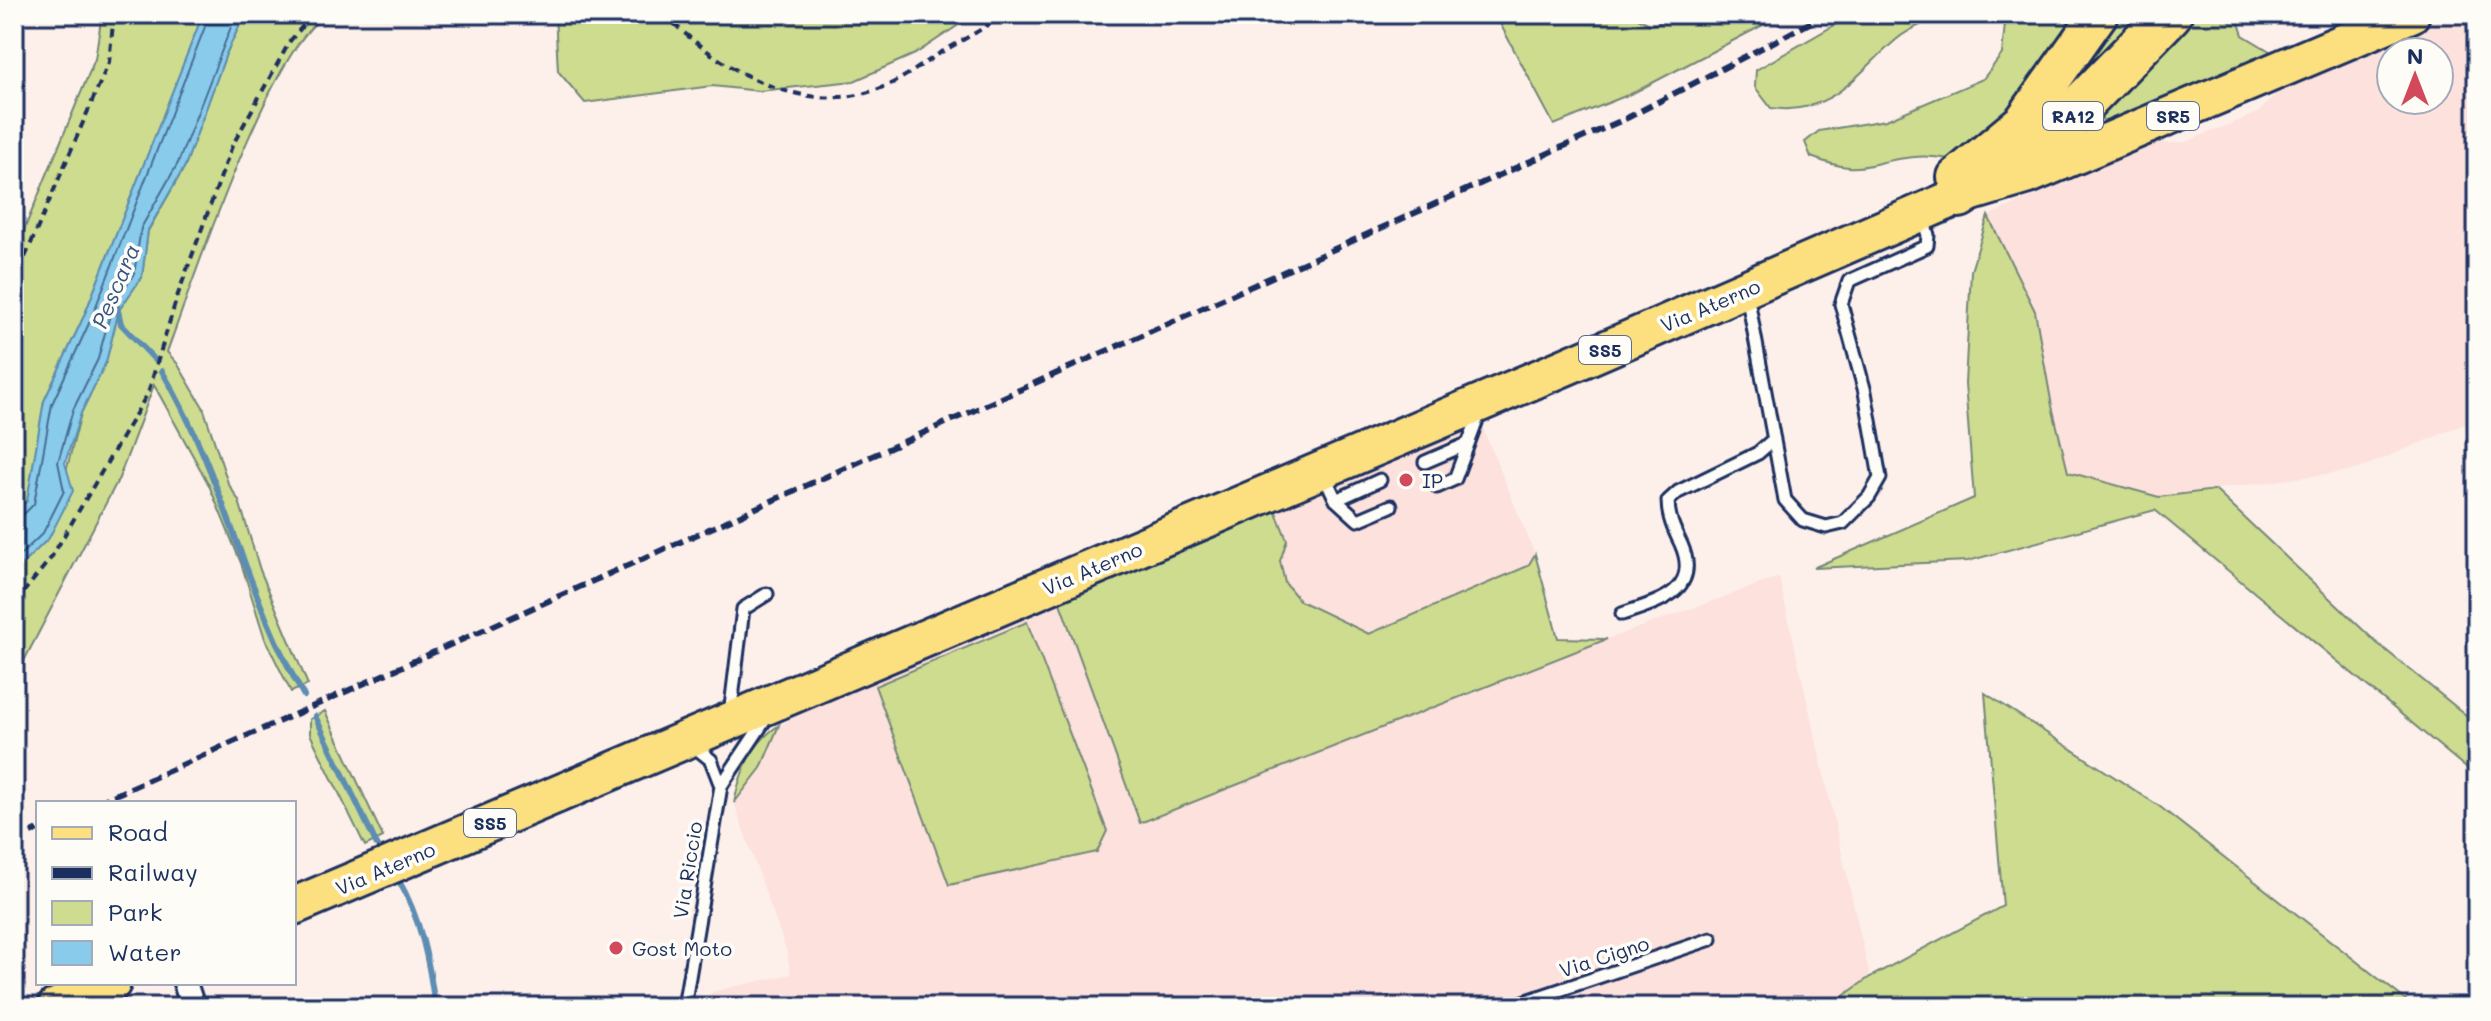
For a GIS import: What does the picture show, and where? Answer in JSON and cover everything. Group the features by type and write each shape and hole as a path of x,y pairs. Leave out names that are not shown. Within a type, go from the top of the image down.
{"highway":[{"name":"RA12","path":"1959,196 2054,133 2170,14"}],"main road":[{"name":"Via Aterno","path":"1889,228 1905,210 1973,165 2023,121 2099,14"},
{"name":"Via Aterno","path":"296,905 730,721 1329,485 1483,401 1747,290 1959,196 2029,175 2397,20"},
{"path":"56,1007 107,985"}],"street":[{"path":"186,985 193,1007"}],"lane":[{"path":"1747,290 1785,500 1803,520 1826,527 1843,523 1869,497 1880,478 1865,392 1841,304 1849,281 1927,246 1928,235 1921,215"},
{"path":"1437,487 1455,479 1483,401"},
{"path":"1622,614 1660,600 1676,591 1683,581 1685,554 1668,512 1668,501 1678,492 1758,453 1774,439"},
{"path":"1425,462 1467,444"},
{"path":"1329,485 1380,480"},
{"path":"1329,485 1358,520 1391,506"},
{"path":"730,721 743,609 767,594"},
{"name":"Via Riccio","path":"684,1007 721,786 778,702"},
{"path":"686,741 711,760 721,786"},
{"name":"Via Cigno","path":"1509,1007 1711,939"}],"path":[{"path":"14,283 109,62 114,14"},
{"path":"14,604 51,558 148,393 177,297 232,146 290,41 313,14"},
{"path":"664,14 696,46 747,76 787,92 829,98 886,86 1002,14"}],"shaded area":[{"path":"2453,14 2477,14 2477,419 2356,470 2159,497 2068,472 2052,406 2035,311 1988,216 2152,144 2186,142 2258,113 2284,85 2375,47 2375,116 2455,116 2455,36 2401,36"},
{"path":"1480,421 1535,554 1558,638 1607,639 1779,577 1870,977 1828,1007 709,1007 711,992 791,974 787,953 734,803 747,759 771,731 814,706"}],"green space":[{"path":"102,14 203,14 84,316 44,401 27,502 14,512 14,254 95,59"},
{"path":"245,14 328,14 306,34 283,69 259,116 214,224 167,352 203,407 228,483 239,501 260,570 308,685 291,692 265,639 241,563 209,485 154,385 119,478 14,680 14,577 18,568 49,538 81,413 106,362 119,310 142,277 148,231 185,166 226,54"},
{"path":"555,14 975,14 915,54 854,81 759,91 712,86 585,103 558,71"},
{"path":"1495,14 1631,14 1651,25 1695,14 1784,14 1635,92 1554,125"},
{"path":"1854,14 1940,14 1902,35 1842,90 1827,99 1792,109 1771,108 1755,87 1756,70"},
{"path":"2006,14 2091,14 1964,162 1920,157 1854,167 1811,157 1805,142 1819,131 1886,120 1983,79 2002,54"},
{"path":"2114,14 2153,14 2069,89 2067,78"},
{"path":"2187,14 2236,14 2243,35 2273,53 2108,125 2097,115"},
{"path":"1988,216 2035,311 2052,406 2068,472 2159,497 2215,490 2377,643 2477,724 2477,777 2155,510 1968,561 1813,568 1974,498 1965,384 1971,271"},
{"path":"1274,507 1287,540 1280,561 1285,583 1300,601 1369,634 1528,566 1535,554 1558,638 1607,639 1140,823 1059,600"},
{"path":"1027,622 1107,831 1097,852 949,885 875,686"},
{"path":"1985,693 2159,806 2412,1005 2427,1007 1828,1007 1870,977 2003,906"},
{"path":"325,711 383,837 365,846 310,734 310,719"},
{"path":"779,725 761,768 734,803 748,759 761,741"}],"water":[{"name":"Pescara","path":"203,14 245,14 226,54 185,166 148,230 142,277 119,310 106,362 81,413 65,463 73,491 49,538 18,568 14,577 14,512 27,501 44,401 84,316"}],"waterway":[{"path":"116,302 121,324 155,360"},
{"path":"162,371 202,450 266,617 304,696"},
{"path":"315,716 377,845"},
{"path":"398,879 413,909 423,941 435,1007"}],"railway":[{"path":"101,801 1627,118 1827,14"},
{"path":"14,840 36,831"}],"place":[{"name":"IP","path":"1406,480"},
{"name":"Gost Moto","path":"616,948"}]}
